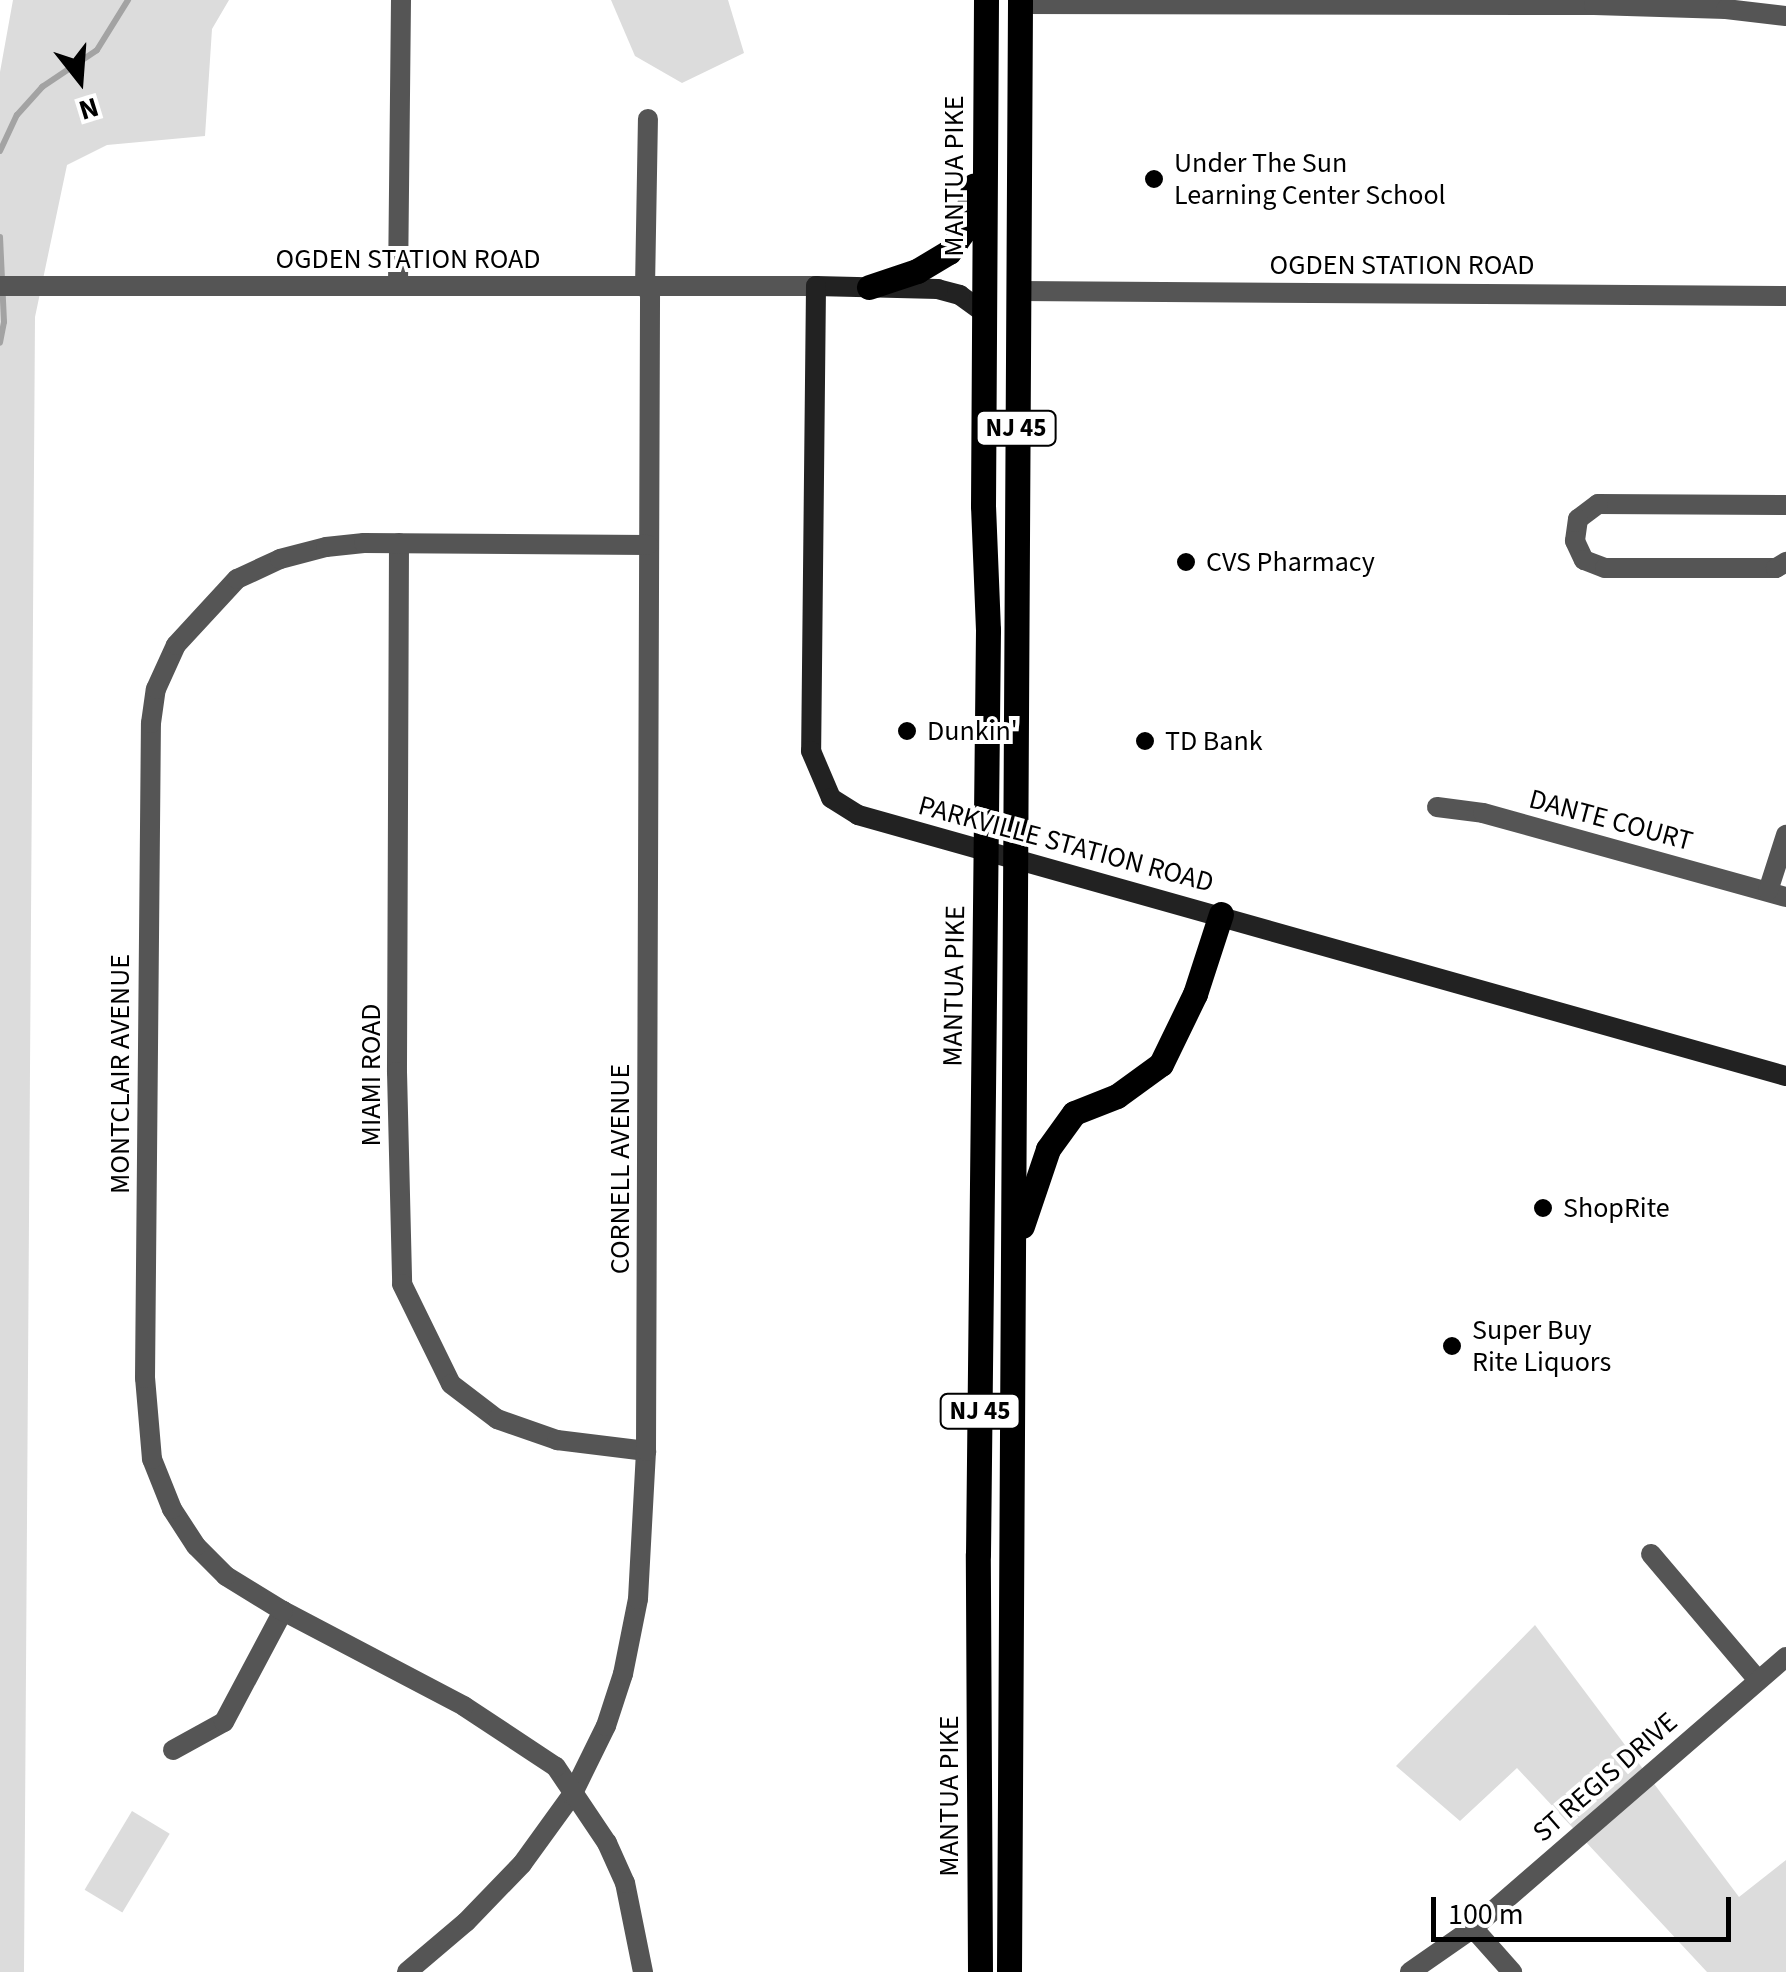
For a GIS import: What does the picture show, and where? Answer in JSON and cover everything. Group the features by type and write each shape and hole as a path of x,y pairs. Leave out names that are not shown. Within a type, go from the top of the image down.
{"main road":[{"path":"869,287 937,261 962,233 975,177 976,0"},
{"name":"MANTUA PIKE","path":"980,1972 978,1554 986,850 986,0"},
{"name":"MANTUA PIKE","path":"1009,1972 1020,2"},
{"path":"816,286 938,289 960,295 983,312"},
{"name":"PARKVILLE STATION ROAD","path":"816,286 811,751 819,777 842,808 1786,1076"},
{"path":"1013,1265 1028,1203 1048,1149 1074,1114 1117,1096 1160,1064 1194,994 1221,914"}],"street":[{"path":"398,286 400,0"},
{"path":"1020,2 1594,3 1786,16"},
{"name":"CORNELL AVENUE","path":"407,1972 466,1922 522,1864 572,1795 606,1726 624,1674 638,1600 646,1451 648,119"},
{"name":"OGDEN STATION ROAD","path":"0,286 816,286"},
{"name":"OGDEN STATION ROAD","path":"1018,291 1786,296"},
{"path":"1786,505 1598,504 1578,519 1575,541 1584,560 1604,568 1776,568 1786,562"},
{"name":"MONTCLAIR AVENUE","path":"643,1972 624,1883 607,1844 556,1767 515,1736 283,1612 226,1576 196,1546 172,1509 152,1459 146,1426 151,723 156,688 176,644 237,579 280,559 326,547 399,543 648,545"},
{"name":"MIAMI ROAD","path":"399,543 396,1072 402,1284 451,1384 497,1419 571,1443 646,1451"},
{"name":"DANTE COURT","path":"1438,807 1483,813 1777,894 1786,836"},
{"path":"1651,1554 1758,1680"},
{"path":"173,1750 224,1722 283,1612"},
{"name":"ST REGIS DRIVE","path":"1410,1972 1473,1928 1786,1657"},
{"path":"1473,1928 1512,1972"}],"shaded area":[{"path":"13,0 229,0 212,29 205,136 107,145 67,165 35,317 24,1972 0,1972 0,72"},
{"path":"611,0 728,0 744,53 682,83 635,56"},
{"path":"1535,1625 1739,1897 1786,1860 1786,1972 1707,1972 1517,1768 1460,1821 1396,1766"},
{"path":"132,1811 170,1834 122,1913 85,1890"}],"waterway":[{"path":"0,151 17,115 42,87 97,50 128,0"},
{"path":"0,237 4,322 0,343"}],"place":[{"name":"Under The Sun Learning Center School","path":"1154,179"},
{"name":"CVS Pharmacy","path":"1186,562"},
{"name":"Dunkin'","path":"907,731"},
{"name":"TD Bank","path":"1145,741"},
{"name":"ShopRite","path":"1543,1208"},
{"name":"Super Buy Rite Liquors","path":"1452,1346"}]}
